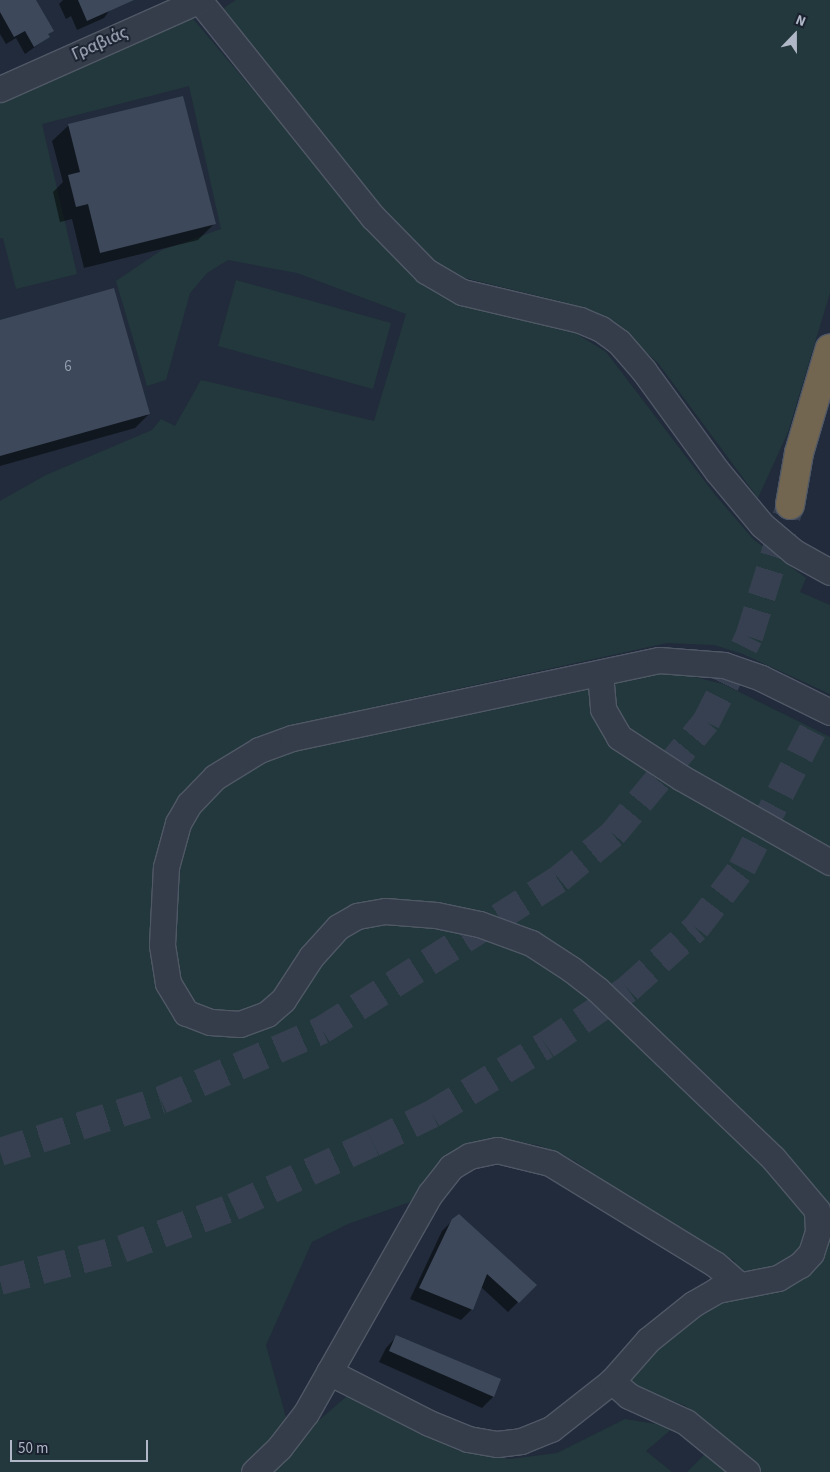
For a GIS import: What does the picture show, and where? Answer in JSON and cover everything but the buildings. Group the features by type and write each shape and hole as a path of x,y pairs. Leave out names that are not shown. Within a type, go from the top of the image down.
{"highway":[{"path":"830,348 799,453 790,505 830,398"}],"street":[{"name":"Γραβιάς","path":"1,86 199,0"},
{"path":"199,0 373,217 426,271 462,292 580,320 601,329 619,342 644,371 717,472 762,525 794,552 830,572"},
{"path":"329,1372 429,1423 468,1439 497,1444 521,1441 551,1429 612,1381 648,1340 671,1320 717,1290 778,1278 800,1265 811,1253 818,1231 817,1210 773,1158 598,990 531,943 479,924 436,915 385,911 357,916 338,927 311,957 283,1000 267,1014 240,1024 210,1022 186,1013 168,983 162,945 166,867 178,823 189,804 214,777 259,750 292,738 659,660 704,662 761,678 830,712"},
{"path":"600,673 603,709 619,737 682,778 830,862"},
{"path":"254,1472 279,1448 306,1413 430,1194 451,1167 470,1156 497,1150 550,1162 715,1264 739,1285"},
{"path":"612,1381 629,1396 686,1422 747,1472"}],"green space":[{"path":"236,0 830,0 830,293 788,432 758,498 658,363 618,326 600,315 563,302 445,273 380,209 221,16 225,7"},
{"path":"189,14 312,160 411,269 437,293 455,301 572,331 606,352 716,496 754,540 806,578 800,592 830,605 830,694 743,654 714,645 667,643 374,707 271,734 626,672 670,671 723,684 830,737 830,1472 754,1472 686,1406 628,1384 642,1346 743,1289 734,1260 691,1247 575,1161 538,1145 505,1141 454,1150 410,1202 348,1224 312,1242 266,1345 293,1443 347,1396 459,1451 510,1459 557,1453 625,1419 674,1427 646,1451 672,1472 0,1472 0,501 46,475 152,430 161,419 175,426 201,380 374,421 406,314 297,273 228,260 207,273 190,293 166,380 147,386 116,281 162,250 221,229 189,86 42,124 77,274 16,289 3,238 0,238 0,98"},
{"path":"236,280 391,323 373,389 218,346"},
{"path":"705,1454 726,1472 687,1472"}],"tunnel":[{"path":"0,1152 161,1100 322,1030 559,879 613,834 706,722 749,637 790,505"},
{"path":"0,1281 122,1249 233,1207 373,1143 432,1114 546,1045 628,989 696,928 742,868 830,697"}]}
